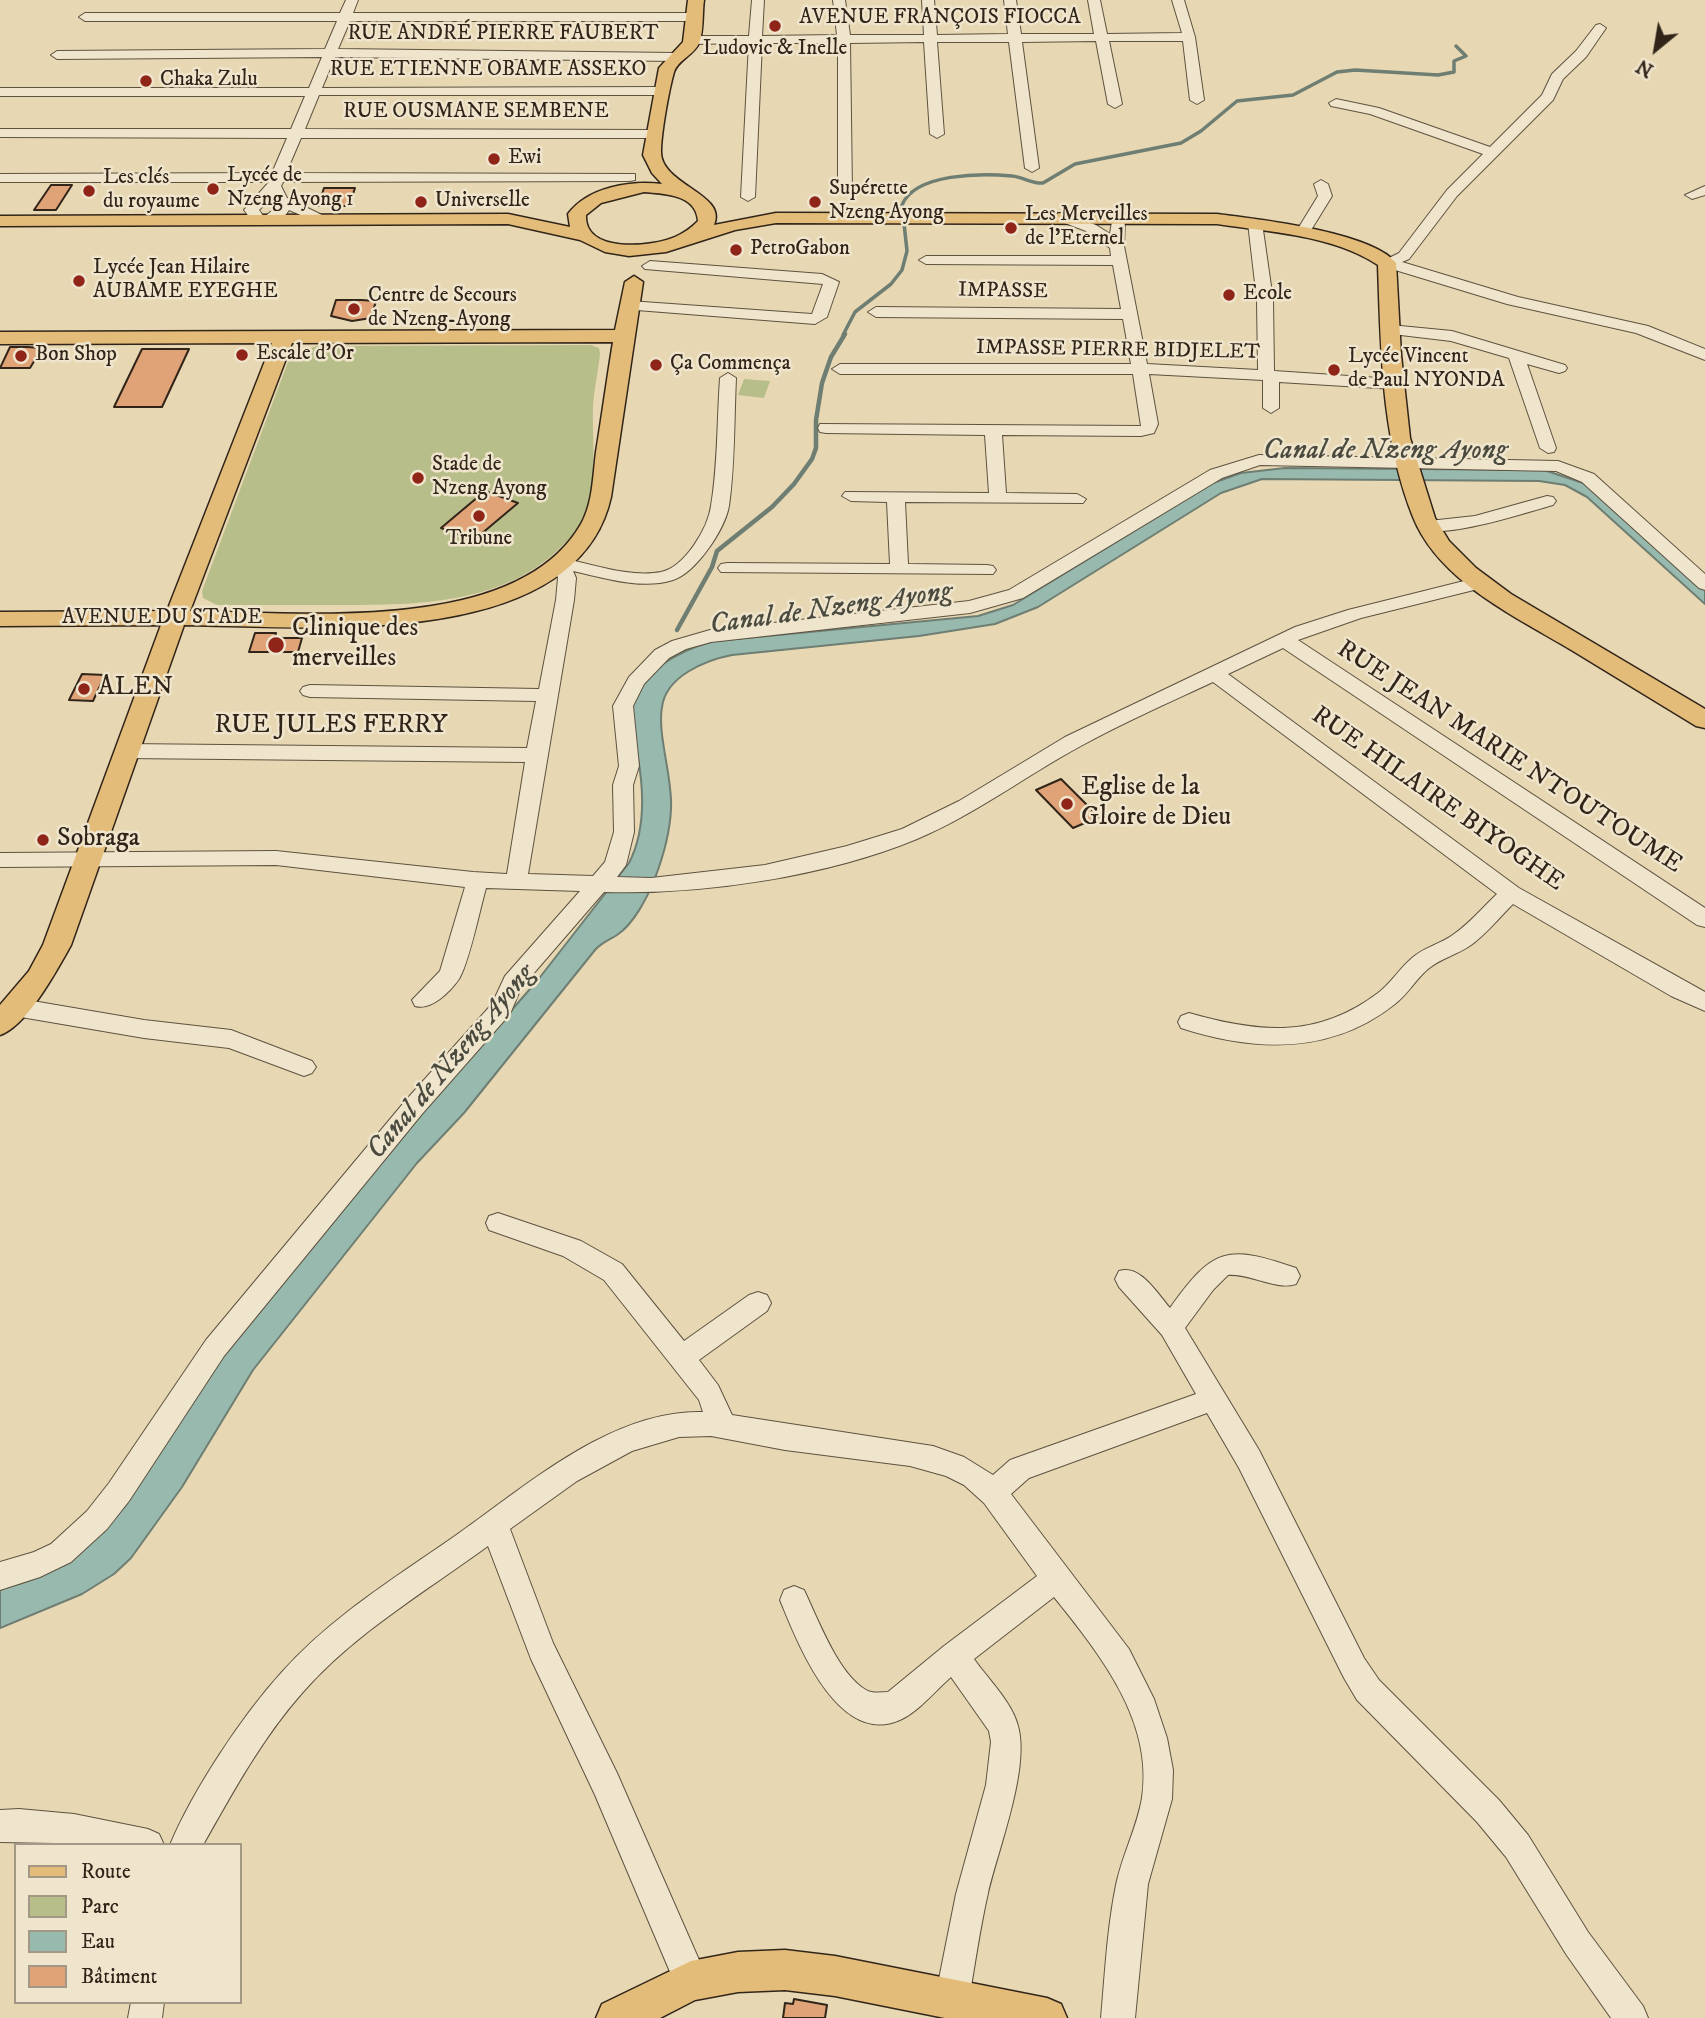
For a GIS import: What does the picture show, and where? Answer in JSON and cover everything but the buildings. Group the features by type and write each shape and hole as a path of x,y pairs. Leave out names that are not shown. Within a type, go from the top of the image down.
{"main road":[{"path":"652,155 631,177 584,206 577,216 578,226 634,282 650,266 707,222 708,214 703,205 661,173 652,155 668,64 692,40 696,0"},
{"path":"0,221 508,219 644,187 689,195 720,207 776,218"},
{"path":"508,219 641,250 685,241 732,225 776,218 888,217 1198,218 1255,223 1356,246 1387,263 1400,438 1429,526 1440,545 1480,583 1705,720"},
{"name":"AVENUE DU STADE","path":"0,619 340,618 432,613 502,597 528,585 561,563 577,548 593,524 603,478 634,282"},
{"path":"0,338 624,336"},
{"path":"8,1016 46,966 57,945 125,751 262,389 284,338"},
{"path":"617,2018 691,1981 738,1972 785,1970 835,1976 1048,2018"}],"street":[{"path":"276,181 283,211 264,219 251,210 276,181 352,0"},
{"path":"748,197 758,0"},
{"path":"839,0 844,39 845,191"},
{"path":"928,0 937,134"},
{"path":"1010,0 1032,168"},
{"path":"1094,0 1115,104"},
{"path":"1178,0 1189,37 1197,100"},
{"path":"85,17 694,18"},
{"path":"1387,263 1404,256 1452,192 1548,97 1558,77 1581,54 1600,28"},
{"name":"AVENUE FRANÇOIS FIOCCA","path":"692,40 1189,37"},
{"name":"RUE ANDRÉ PIERRE FAUBERT","path":"57,55 330,53 676,57"},
{"name":"RUE ETIENNE OBAME ASSEKO","path":"0,92 662,91"},
{"path":"1336,103 1374,111 1490,152"},
{"name":"RUE OUSMANE SEMBENE","path":"0,133 654,134"},
{"path":"0,178 276,181 631,177"},
{"path":"1303,232 1325,197 1321,184"},
{"path":"215,220 239,211 261,198"},
{"path":"281,201 319,219"},
{"path":"1062,217 1091,228 1119,254"},
{"path":"826,428 1148,429 1150,424 1119,254 1118,218"},
{"path":"1255,223 1265,300 1271,408"},
{"path":"926,260 1119,254"},
{"path":"1387,263 1520,303 1646,331 1689,346 1705,355"},
{"path":"629,306 815,319 819,317 831,282 822,279 650,266"},
{"name":"IMPASSE","path":"876,312 1129,314"},
{"path":"1390,330 1452,335 1559,368"},
{"path":"1516,355 1548,448"},
{"name":"IMPASSE PIERRE BIDJELET","path":"840,369 1139,369 1394,384"},
{"path":"561,563 610,573 658,578 672,575 702,546 720,508 728,378"},
{"path":"993,429 998,498"},
{"path":"0,1576 40,1564 61,1553 97,1520 119,1492 215,1348 414,1107 502,1008 513,982 606,884 624,832 623,785 629,758 622,717 623,706 636,681 652,663 671,649 690,641 730,633 970,607 996,601 1030,586 1216,474 1251,462 1409,471 1550,465 1577,473 1605,492 1705,584"},
{"path":"851,496 1077,499"},
{"path":"896,497 899,568"},
{"path":"1429,526 1476,521 1547,501"},
{"path":"516,883 536,755 565,600 567,578 561,563"},
{"path":"727,568 987,570"},
{"path":"0,860 276,858 516,883 652,886 765,873 881,844 966,806 1072,742 1302,631 1354,614 1480,583"},
{"name":"RUE JEAN MARIE NTOUTOUME","path":"1284,640 1705,919"},
{"name":"RUE HILAIRE BIYOGHE","path":"1215,674 1511,893 1679,990 1705,1002"},
{"path":"310,691 547,695"},
{"name":"RUE JULES FERRY","path":"125,751 536,755"},
{"path":"423,1000 450,975 478,880"},
{"path":"1189,1022 1227,1034 1265,1038 1316,1035 1339,1028 1361,1018 1386,1000 1404,984 1418,965 1437,951 1457,944 1511,893"},
{"path":"8,1016 105,1023 231,1039 303,1067"},
{"path":"498,1223 563,1243 594,1258 613,1272 709,1393 722,1424"},
{"path":"1171,1326 1213,1271 1225,1265 1246,1265 1287,1276"},
{"path":"1128,1279 1171,1326 1214,1399 1249,1459 1354,1668 1368,1689 1488,1811 1517,1846 1577,1943 1631,2018"},
{"path":"682,1357 758,1303"},
{"path":"994,1492 1020,1469 1214,1399"},
{"path":"187,1843 240,1748 294,1680 341,1637 494,1525 589,1460 619,1443 681,1424 722,1424 765,1434 928,1457 976,1477 994,1492 1113,1648 1134,1683 1148,1718 1159,1774 1155,1810 1132,1884 1118,2018"},
{"path":"494,1525 541,1649 606,1784 691,1981"},
{"path":"794,1600 839,1685 852,1699 867,1706 894,1707 954,1656 1057,1578"},
{"path":"952,1999 972,1894 1001,1785 1006,1742 1003,1725 954,1656"},
{"path":"0,1826 23,1824 79,1830 139,1843"}],"green space":[{"name":"Stade de Nzeng Ayong","path":"591,345 599,348 600,354 593,407 593,478 588,505 582,523 572,536 533,569 508,583 480,592 423,602 363,605 217,605 203,598 202,591 291,354 317,346"},
{"path":"744,379 770,381 764,398 738,395"}],"water":[{"path":"1285,468 1544,470 1589,485 1705,588 1705,604 1587,497 1565,485 1539,481 1262,479 1221,493 1038,607 995,624 919,636 732,655 699,665 689,671 671,687 662,707 662,730 671,797 670,817 658,870 635,917 617,935 595,950 464,1113 417,1163 253,1370 182,1487 131,1558 114,1574 82,1594 0,1628 0,1588 37,1577 71,1558 100,1533 126,1505 215,1364 406,1131 537,981 629,863 638,838 642,812 632,710 642,684 651,673 688,650 714,641 978,616 1013,605 1213,483 1241,473"}],"waterway":[{"path":"843,335 855,312 891,284 902,270 907,251 902,205 909,194 920,187 935,181 967,175 1012,176 1043,183 1075,164 1181,143 1201,131 1237,101 1293,95 1337,72 1355,70 1438,75 1454,72 1454,61 1466,56 1456,46"},
{"path":"677,630 712,567 717,551 772,507 794,484 812,459 816,448 816,420 822,383 831,357 845,334"}],"place":[{"name":"Ludovic & Inelle","path":"775,26"},
{"name":"Chaka Zulu","path":"146,81"},
{"name":"Ewi","path":"494,159"},
{"name":"Lycée de Nzeng Ayong 1","path":"213,189"},
{"name":"Les clés du royaume","path":"89,191"},
{"name":"Universelle","path":"421,202"},
{"name":"Supérette Nzeng Ayong","path":"815,202"},
{"name":"Les Merveilles de l'Eternel","path":"1011,228"},
{"name":"PetroGabon","path":"736,250"},
{"name":"Lycée Jean Hilaire AUBAME EYEGHE","path":"79,281"},
{"name":"Ecole","path":"1229,295"},
{"name":"Centre de Secours de Nzeng-Ayong","path":"354,309"},
{"name":"Escale d'Or","path":"242,355"},
{"name":"Bon Shop","path":"21,356"},
{"name":"Ça Commença","path":"656,365"},
{"name":"Lycée Vincent de Paul NYONDA","path":"1334,370"},
{"name":"Stade de Nzeng Ayong","path":"418,478"},
{"name":"Tribune","path":"479,516"},
{"name":"Clinique des merveilles","path":"276,645"},
{"name":"ALEN","path":"84,689"},
{"name":"Eglise de la Gloire de Dieu","path":"1067,804"},
{"name":"Sobraga","path":"43,840"}],"water label":[{"name":"Canal de Nzeng Ayong","path":"1385,452"},
{"name":"Canal de Nzeng Ayong","path":"831,610"},
{"name":"Canal de Nzeng Ayong","path":"452,1063"}]}
